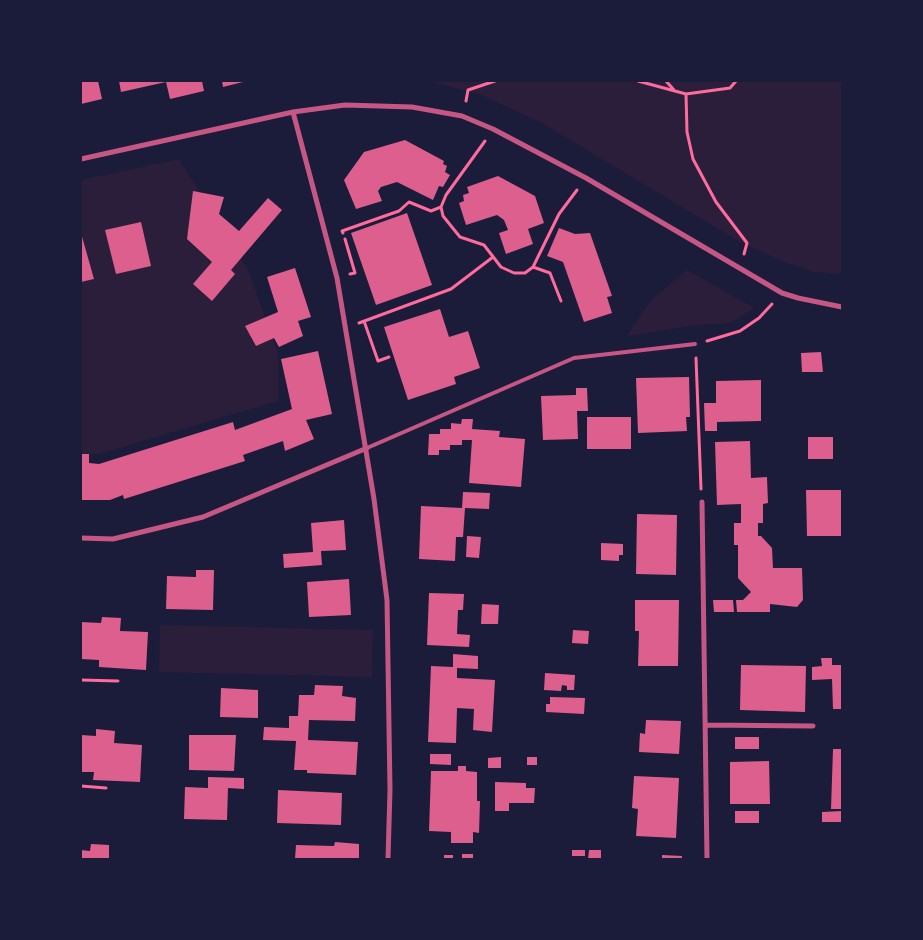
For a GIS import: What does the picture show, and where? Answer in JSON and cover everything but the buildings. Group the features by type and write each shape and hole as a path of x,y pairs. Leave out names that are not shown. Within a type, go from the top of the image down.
{"street":[{"path":"81,159 293,112 356,104 412,107 462,116 493,128 586,178 782,293 842,307"},
{"path":"293,112 337,278 368,448 387,600 390,790 388,859"},
{"path":"81,538 113,539 203,517 368,448"},
{"path":"702,502 707,859"},
{"path":"706,725 814,726"}],"lane":[{"path":"368,448 574,358 695,344"}],"path":[{"path":"462,116 468,90 495,81"},
{"path":"638,81 686,94 730,88 736,81"},
{"path":"666,81 674,91"},
{"path":"686,94 687,132 693,159 716,202 747,242 744,254 736,267"},
{"path":"493,128 466,170 446,196 441,207 443,216 460,237 484,245 501,267 514,273 525,273 533,267 559,214 586,178"},
{"path":"355,273 342,231 399,211 408,202 431,211 441,207"},
{"path":"389,357 378,361 364,321 451,289 493,257"},
{"path":"533,267 550,273 561,301"},
{"path":"702,502 695,344 740,331 759,318 782,293"},
{"path":"81,680 118,681"},
{"path":"81,786 106,788"}],"shaded area":[{"path":"429,81 842,81 842,274 814,272 784,262 738,241 542,123 479,94"},
{"path":"179,159 249,272 278,354 278,401 99,454 81,454 81,180"},
{"path":"687,270 754,308 731,323 690,326 627,336 651,300"},
{"path":"160,625 373,630 372,677 159,672"}]}
